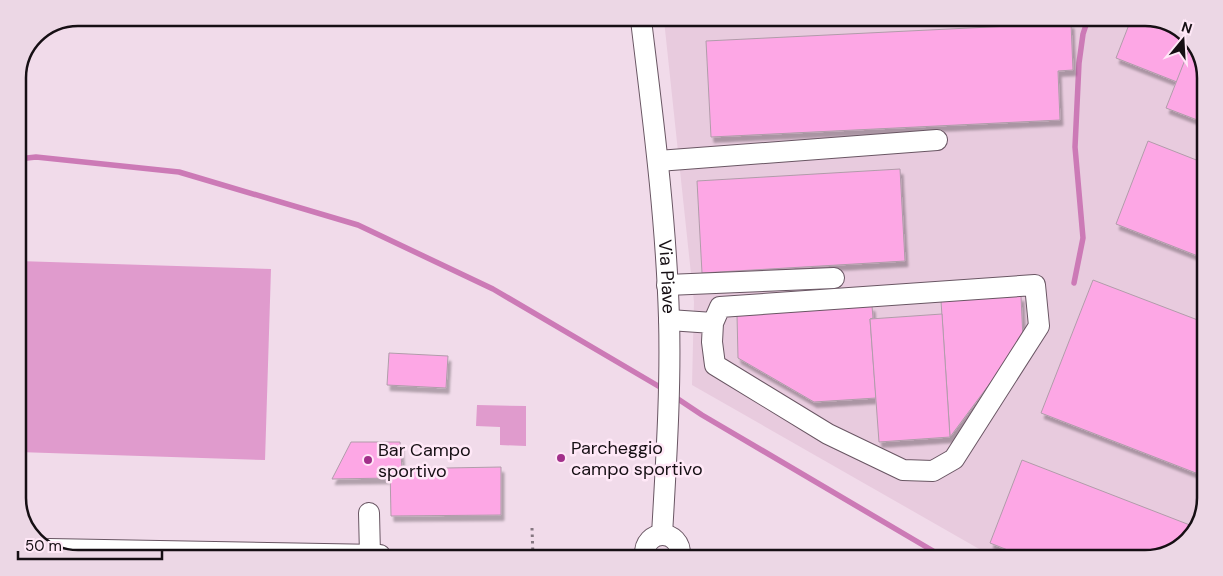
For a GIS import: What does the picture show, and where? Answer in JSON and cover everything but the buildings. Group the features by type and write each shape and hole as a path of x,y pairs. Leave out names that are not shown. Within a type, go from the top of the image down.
{"street":[{"name":"Via Piave","path":"642,26 663,211 669,320 668,415 662,535"},
{"path":"658,161 937,140"},
{"path":"667,284 834,278"},
{"path":"1035,285 1039,326 954,459 933,471 903,470 828,434 715,365 712,342 713,323 720,307 1035,285"},
{"path":"669,320 713,323"},
{"path":"369,513 370,550"},
{"path":"645,550 647,543 656,536 662,535 674,539 681,550"},
{"path":"73,549 102,550"}],"path":[{"path":"532,528 533,550"}],"shaded area":[{"path":"665,26 1144,26 1155,27 1171,33 1184,44 1191,55 1197,75 1197,497 1193,517 1184,532 1164,546 1144,550 981,550 692,385 694,302"},
{"path":"26,261 271,269 265,460 26,452"},
{"path":"477,405 526,406 526,446 500,445 500,427 476,426"}],"waterway":[{"path":"1074,283 1083,238 1075,147 1079,63 1086,26"},
{"path":"26,158 36,157 179,172 358,225 493,289 665,390"},
{"path":"672,395 702,415 931,550"}],"place":[{"name":"Parcheggio campo sportivo","path":"561,458"},
{"name":"Bar Campo sportivo","path":"368,460"}]}
